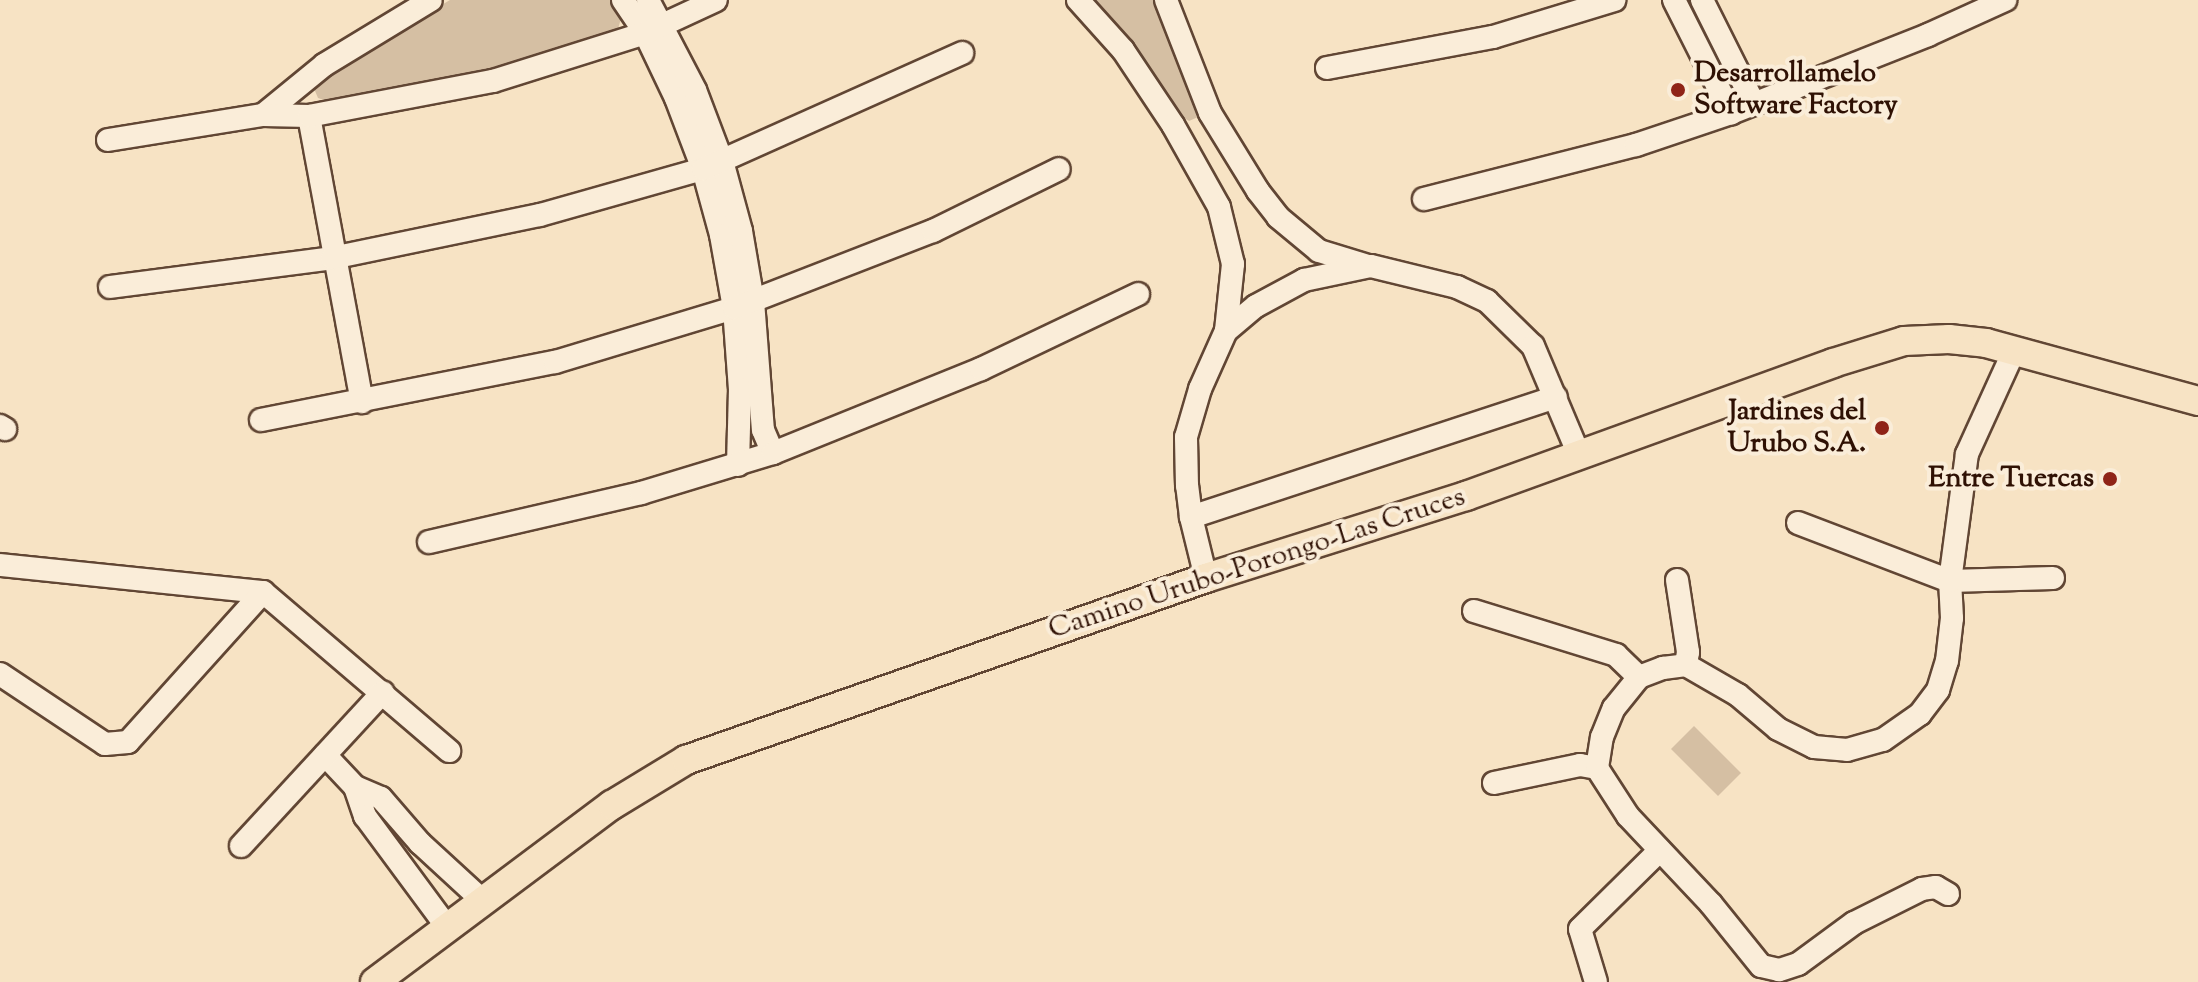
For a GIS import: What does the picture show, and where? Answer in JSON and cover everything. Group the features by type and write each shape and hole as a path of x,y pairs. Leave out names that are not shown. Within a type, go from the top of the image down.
{"main road":[{"name":"Camino Urubo-Porongo-Las Cruces","path":"375,982 612,805 686,760 1206,578 1466,496 1833,363 1904,341 1949,339 1986,343 2198,401"}],"street":[{"path":"263,115 324,65 431,0"},
{"path":"623,0 654,30"},
{"path":"648,0 654,30 712,165 721,235 743,305 763,430 773,453"},
{"path":"108,140 263,115 309,116 493,81 654,30 716,0"},
{"path":"1078,0 1123,50 1173,125 1219,207 1228,235 1233,264 1226,331 1200,389 1186,437 1191,517 1206,578"},
{"path":"1166,0 1215,123 1278,217 1299,236 1333,257 1457,287 1487,301 1533,346 1579,455"},
{"path":"1327,68 1493,37 1615,0"},
{"path":"1674,0 1731,113"},
{"path":"1702,0 1754,104"},
{"path":"1424,199 1622,149 1731,113 1928,35 2005,0"},
{"path":"110,287 332,258 540,215 712,165 962,53"},
{"path":"309,116 332,258 362,402"},
{"path":"1173,125 1215,123"},
{"path":"1191,155 1215,123"},
{"path":"261,420 555,362 743,305 933,231 1059,169"},
{"path":"1226,331 1256,306 1304,280 1371,266"},
{"path":"429,542 569,511 773,453 981,369 1138,294"},
{"path":"738,465 743,305"},
{"path":"1948,894 1936,887 1922,889 1884,906 1798,964 1779,970 1761,966 1628,816 1597,768 1602,737 1614,708 1639,677 1663,668 1686,665 1738,695 1778,729 1814,747 1847,750 1883,740 1920,714 1938,690 1947,661 1952,618 1950,581 1966,459 2014,351"},
{"path":"1191,517 1556,397"},
{"path":"1798,523 1950,581 2053,578"},
{"path":"0,565 263,592 449,751"},
{"path":"1677,580 1688,652 1686,665"},
{"path":"0,674 105,744 128,742 263,592"},
{"path":"1474,611 1616,655 1639,677"},
{"path":"241,846 383,692"},
{"path":"325,755 355,787 381,798 441,863 482,900"},
{"path":"1494,783 1580,765 1597,768"},
{"path":"355,787 365,816 447,927"},
{"path":"1596,982 1580,929 1660,850"},
{"path":"415,884 441,863"}],"shaded area":[{"path":"450,0 614,0 622,15 618,29 507,64 330,102 318,98 313,86 317,80"},
{"path":"1092,0 1156,0 1201,107 1198,117 1189,121 1181,116 1146,64"},
{"path":"1694,726 1741,773 1718,796 1671,749"}],"place":[{"name":"Desarrollamelo Software Factory","path":"1678,90"},
{"name":"Jardines del Urubo S.A.","path":"1882,428"},
{"name":"Entre Tuercas","path":"2110,479"}]}
